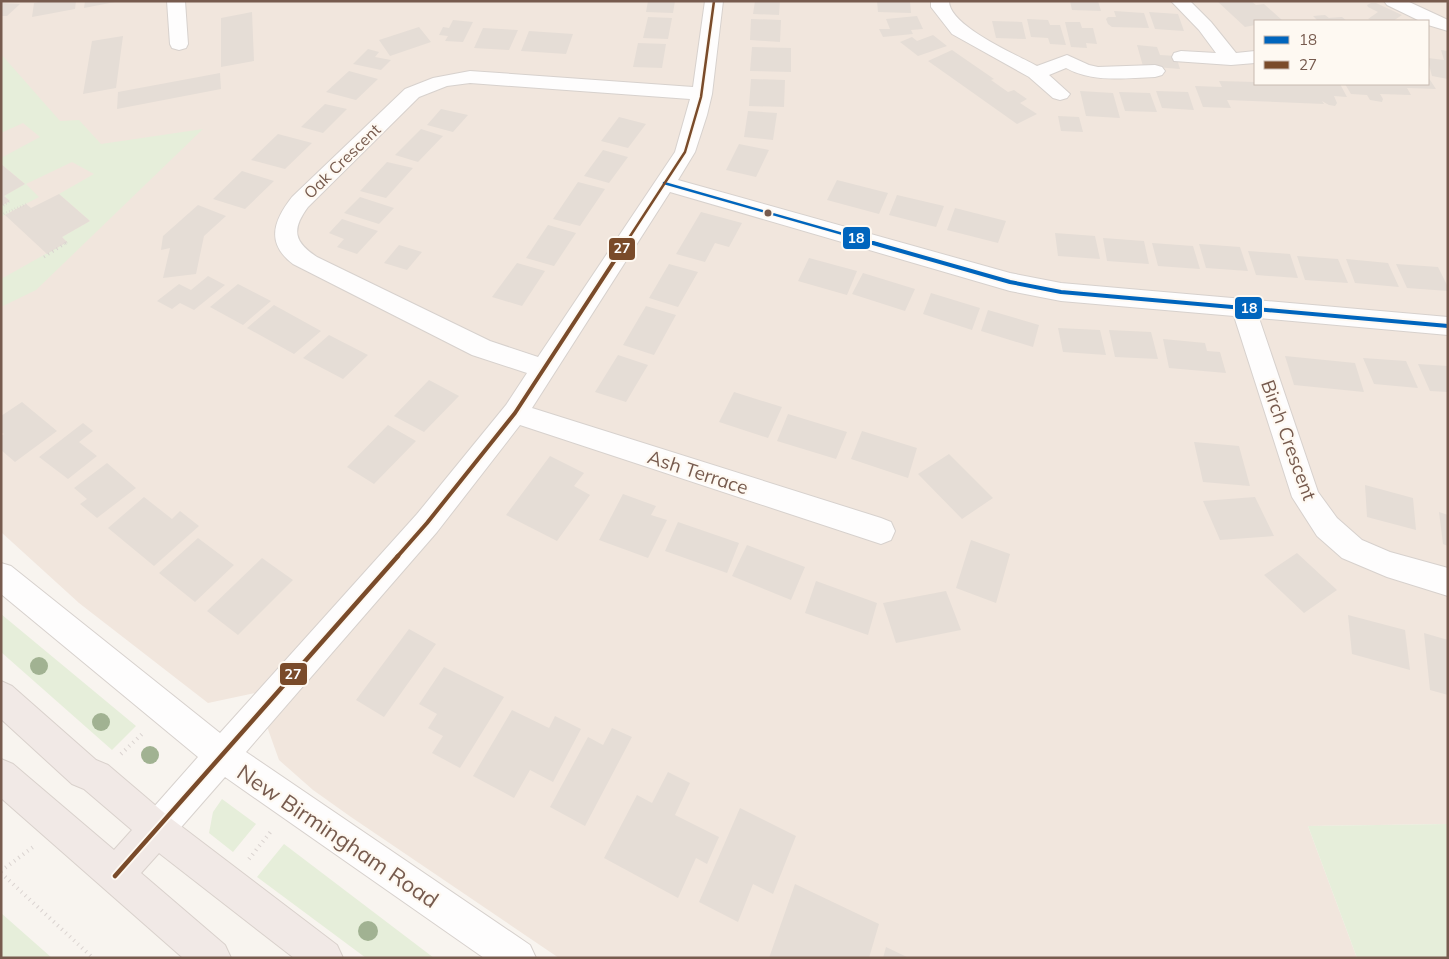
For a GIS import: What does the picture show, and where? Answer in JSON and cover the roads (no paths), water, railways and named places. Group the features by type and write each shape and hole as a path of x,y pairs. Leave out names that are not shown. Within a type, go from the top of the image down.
{"highway":[{"path":"1,697 84,772 96,777 157,829 324,958"},
{"path":"1,776 212,958"},
{"path":"115,876 157,829"}],"street":[{"path":"176,1 179,44"},
{"path":"157,829 427,522 515,413 685,152 694,128 702,94 714,1"},
{"path":"940,1 940,7 958,30 1036,73 1060,94"},
{"path":"1180,1 1205,26 1231,60"},
{"path":"1393,1 1427,20"},
{"path":"1181,57 1231,60 1254,57"},
{"path":"1036,73 1067,61 1083,70 1098,73 1155,71"},
{"name":"Oak Crescent","path":"543,368 482,348 309,264 291,248 286,233 288,219 300,202 412,93 452,78 470,77 702,94"},
{"path":"664,183 1010,282 1061,292 1448,326"},
{"name":"Birch Crescent","path":"1243,308 1306,498 1327,526 1352,549 1387,564 1448,582"},
{"name":"Ash Terrace","path":"515,413 881,532"},
{"name":"New Birmingham Road","path":"1,576 221,755 517,958"}]}
